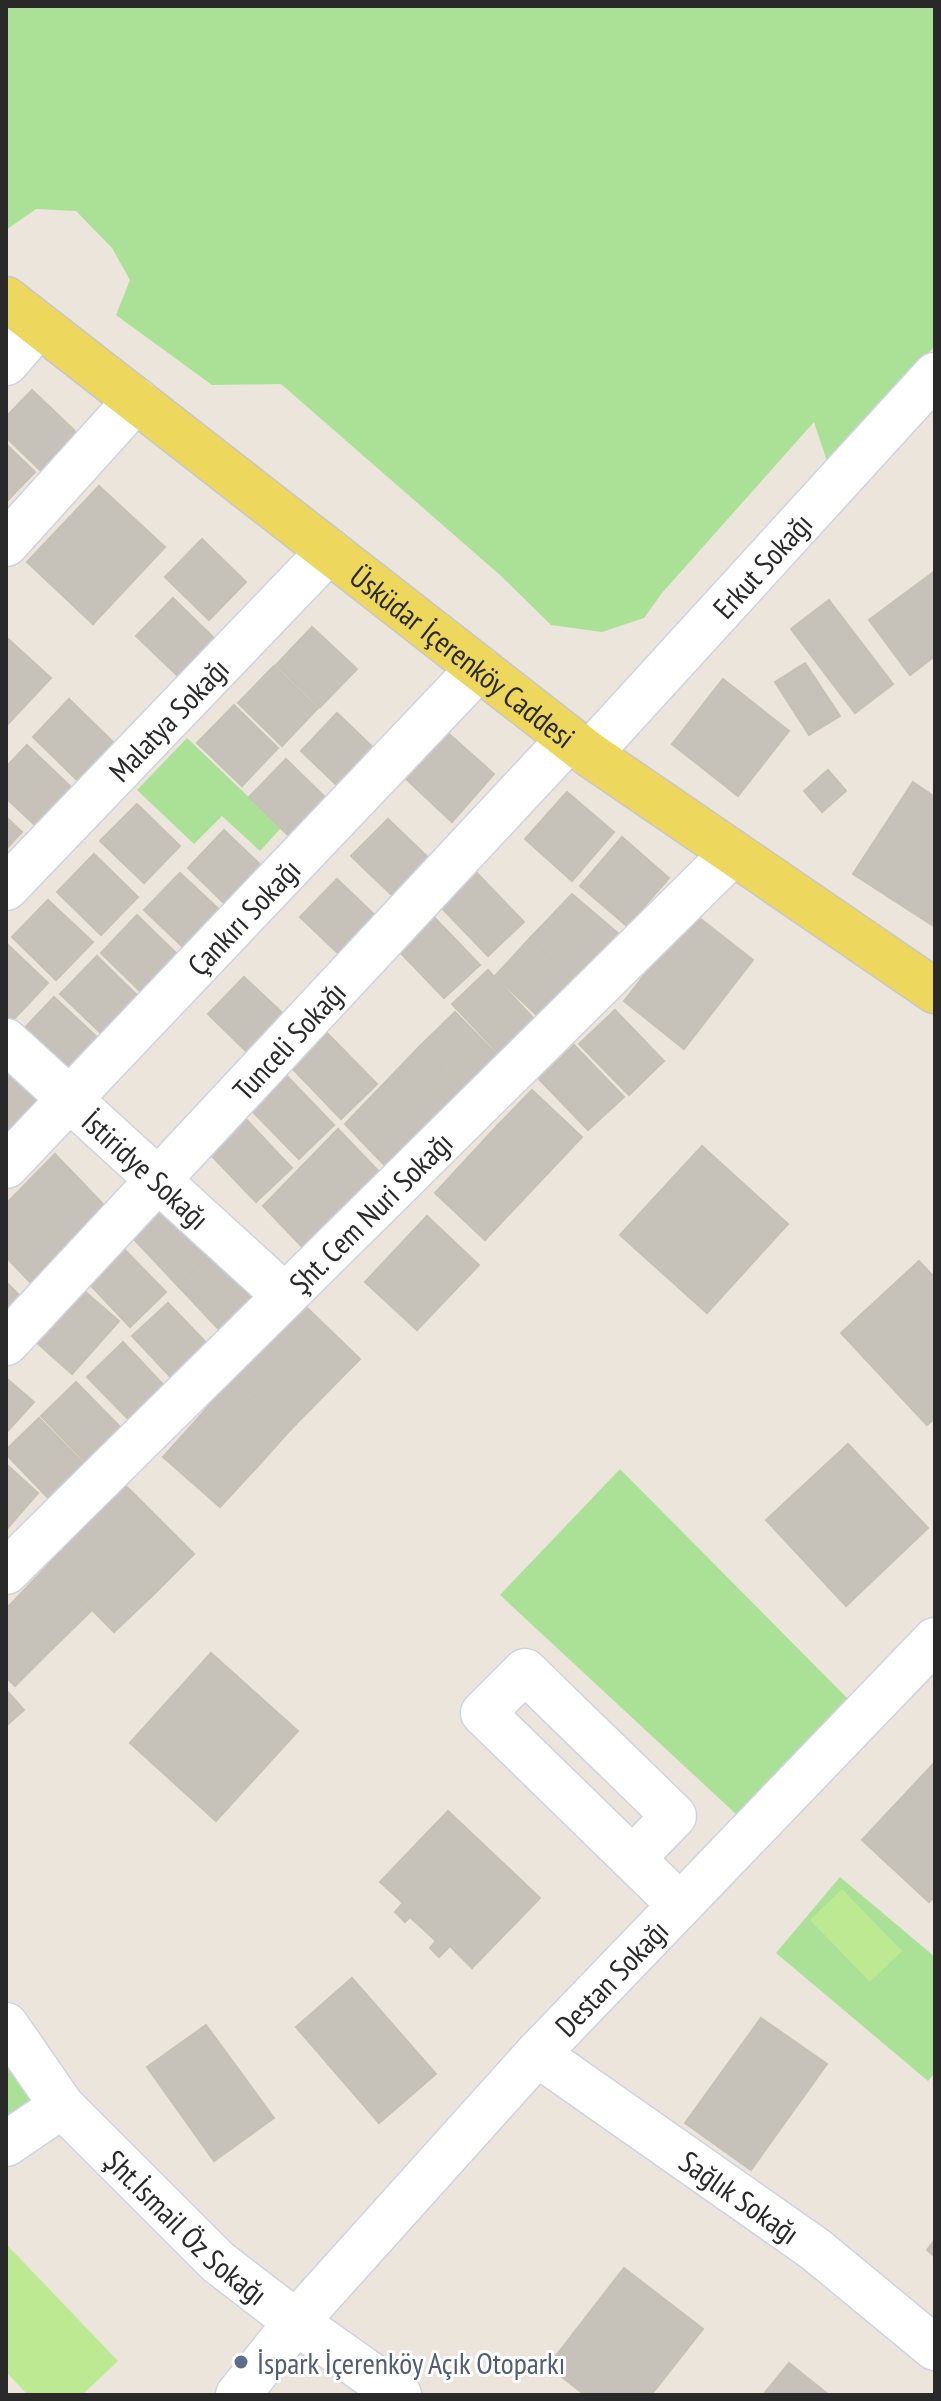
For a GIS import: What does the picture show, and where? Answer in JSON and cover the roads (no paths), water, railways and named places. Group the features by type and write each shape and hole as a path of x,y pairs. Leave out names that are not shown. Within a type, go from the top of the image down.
{"main road":[{"name":"Üsküdar İçerenköy Caddesi","path":"23,312 579,747 935,991"}],"street":[{"path":"6,363 23,312"},
{"name":"Erkut Sokağı","path":"579,747 935,375"},
{"path":"6,544 136,400"},
{"name":"Malatya Sokağı","path":"6,888 329,551"},
{"name":"Çankırı Sokağı","path":"6,1166 479,668"},
{"name":"Tunceli Sokağı","path":"6,1343 158,1180 579,747"},
{"name":"Şht. Cem Nuri Sokağı","path":"6,1572 733,853"},
{"name":"İstiridye Sokağı","path":"6,1041 285,1296"},
{"name":"Destan Sokağı","path":"250,2391 296,2322 537,2054 933,1645"},
{"path":"634,1857 679,1904"},
{"name":"Şht.İsmail Öz Sokağı","path":"6,2025 62,2106 218,2262 399,2395"},
{"name":"Sağlık Sokağı","path":"537,2054 815,2249 935,2348"},
{"path":"6,2144 62,2106"}],"place":[{"name":"İspark İçerenköy Açık Otoparkı","path":"241,2362"}]}
